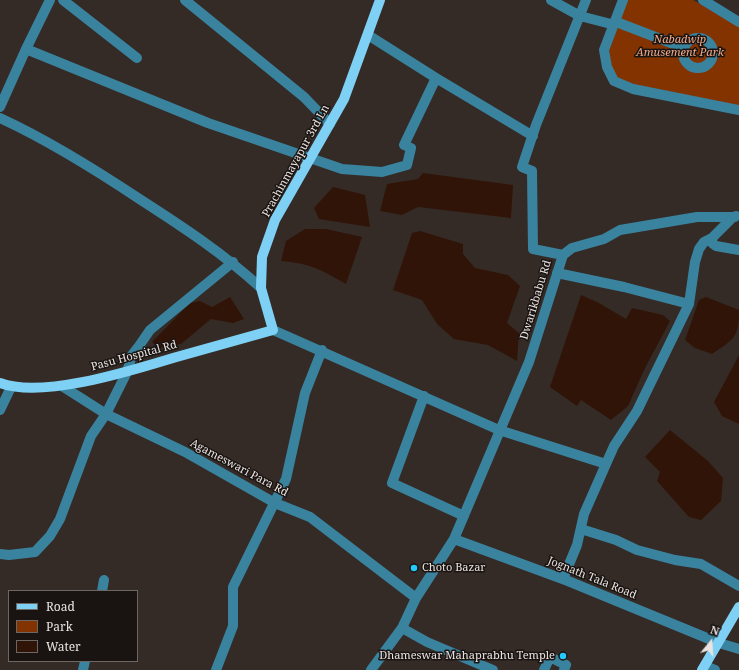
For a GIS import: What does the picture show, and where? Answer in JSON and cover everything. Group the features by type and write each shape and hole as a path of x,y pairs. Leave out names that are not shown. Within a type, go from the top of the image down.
{"main road":[{"name":"Prachinmayapur 3rd Ln","path":"273,330 261,288 262,257 275,220 344,99 380,0"},
{"name":"Pasu Hospital Rd","path":"0,383 11,387 62,386 127,372 273,330"},
{"path":"704,668 739,607"}],"street":[{"path":"0,107 50,0"},
{"path":"63,0 137,58"},
{"path":"185,0 304,97 330,124"},
{"path":"551,0 580,16 611,24 614,22 684,48"},
{"name":"Dwarikbabu Rd","path":"371,670 402,628 416,598 454,539 529,362 563,255 533,249 532,171 522,167 586,0"},
{"path":"623,0 604,50 607,67 614,81 633,89 739,110"},
{"path":"703,0 739,22"},
{"path":"368,35 533,136"},
{"path":"26,49 138,96 208,123 310,159 342,169 382,172 407,165 411,148 404,145 436,78"},
{"path":"0,118 30,132 95,169 233,262 261,288"},
{"path":"563,255 572,248 604,239 620,230 697,217 737,216"},
{"path":"563,579 577,545 584,514 614,446 637,411 689,304 695,262 704,242 712,238 737,216"},
{"path":"712,238 712,243 716,246 739,250"},
{"path":"0,554 9,555 35,552 50,536 60,518 91,436 106,414 127,372 132,355 150,330 233,262"},
{"path":"557,272 624,286 689,304"},
{"path":"273,330 322,350 424,396 499,433 606,464"},
{"path":"216,670 233,626 233,587 286,479 305,393 322,350"},
{"name":"Agameswari Para Rd","path":"62,386 106,414 185,452 275,503 310,517 416,598"},
{"path":"0,410 11,387"},
{"path":"424,396 392,483 464,516"},
{"path":"581,529 616,540 637,550 675,560 701,564 739,586"},
{"name":"Jognath Tala Road","path":"454,539 563,579 719,643 739,649"},
{"path":"102,590 104,580"},
{"path":"402,628 427,642 493,670"},
{"path":"544,670 550,657 566,665 564,670"},
{"path":"704,668 715,670"}],"green space":[{"name":"Nabadwip Amusement Park","path":"627,0 693,0 739,26 739,106 635,85 618,78 610,65 609,50"}],"water":[{"path":"423,173 513,185 511,218 418,207 402,215 380,211 387,184 418,179"},
{"path":"333,187 365,195 370,227 319,219 314,208"},
{"path":"305,229 326,229 362,237 346,284 308,265 281,261 286,241"},
{"path":"420,231 463,244 463,254 475,268 508,275 520,286 507,323 519,333 517,361 488,345 454,339 437,324 422,300 393,290 412,233"},
{"path":"581,295 599,303 626,319 632,308 663,315 670,321 645,368 628,406 611,420 581,400 577,406 550,387"},
{"path":"230,297 244,319 233,323 211,319 181,344 159,348 152,342 190,303 200,301 212,307"},
{"path":"706,297 739,310 738,327 734,337 726,345 712,354 695,348 685,340 699,300"},
{"path":"739,355 739,424 722,416 714,402"},
{"path":"670,430 708,461 723,478 721,501 701,520 689,517 657,481 660,472 645,457"}],"place":[{"name":"Choto Bazar","path":"414,568"},
{"name":"Dhameswar Mahaprabhu Temple","path":"563,656"}]}
